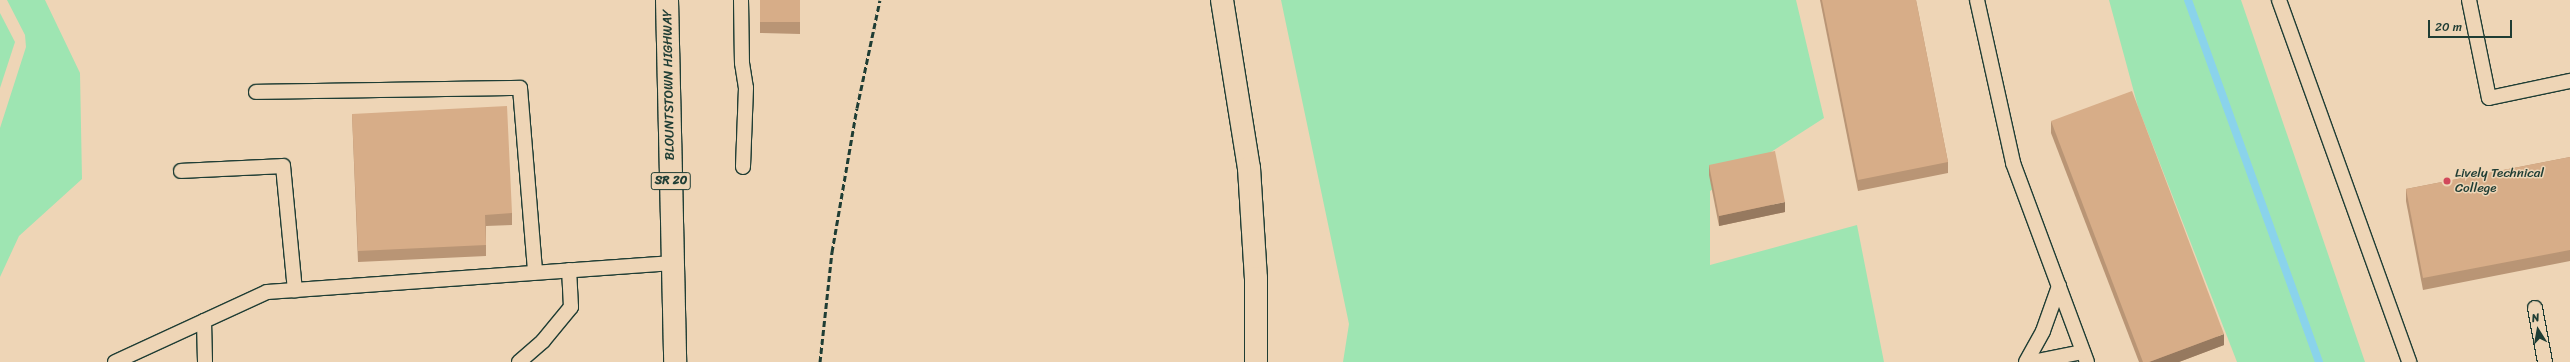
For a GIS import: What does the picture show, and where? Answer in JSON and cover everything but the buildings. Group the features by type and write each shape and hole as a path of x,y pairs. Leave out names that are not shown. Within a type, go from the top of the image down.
{"main road":[{"name":"BLOUNTSTOWN HIGHWAY","path":"667,0 675,362"},
{"path":"1222,0 1249,168 1256,278 1256,362"}],"lane":[{"path":"741,0 742,63 746,88 743,167"},
{"path":"1977,0 2014,163 2085,357 2032,362"},
{"path":"2280,0 2409,362"},
{"path":"2469,0 2489,98 2570,81"},
{"path":"256,92 520,88 535,272"},
{"path":"181,171 283,166 295,290"},
{"path":"115,362 267,292 673,262"},
{"path":"519,362 543,341 571,307 569,270"},
{"path":"2026,362 2043,331 2059,286"},
{"path":"2535,308 2545,362"},
{"path":"204,321 204,362"}],"green space":[{"path":"7,0 45,0 80,73 82,179 19,236 0,277 0,128 26,47 25,35"},
{"path":"1281,0 1796,0 1824,118 1710,191 1710,265 1857,225 1884,362 1343,362 1349,324"},
{"path":"2109,0 2241,0 2365,362 2237,362 2138,107"},
{"path":"0,13 15,42 0,88"}],"waterway":[{"path":"2188,0 2319,362"}],"railway":[{"path":"820,362 832,252 857,108 880,0"}],"place":[{"name":"Lively Technical College","path":"2447,181"}]}
